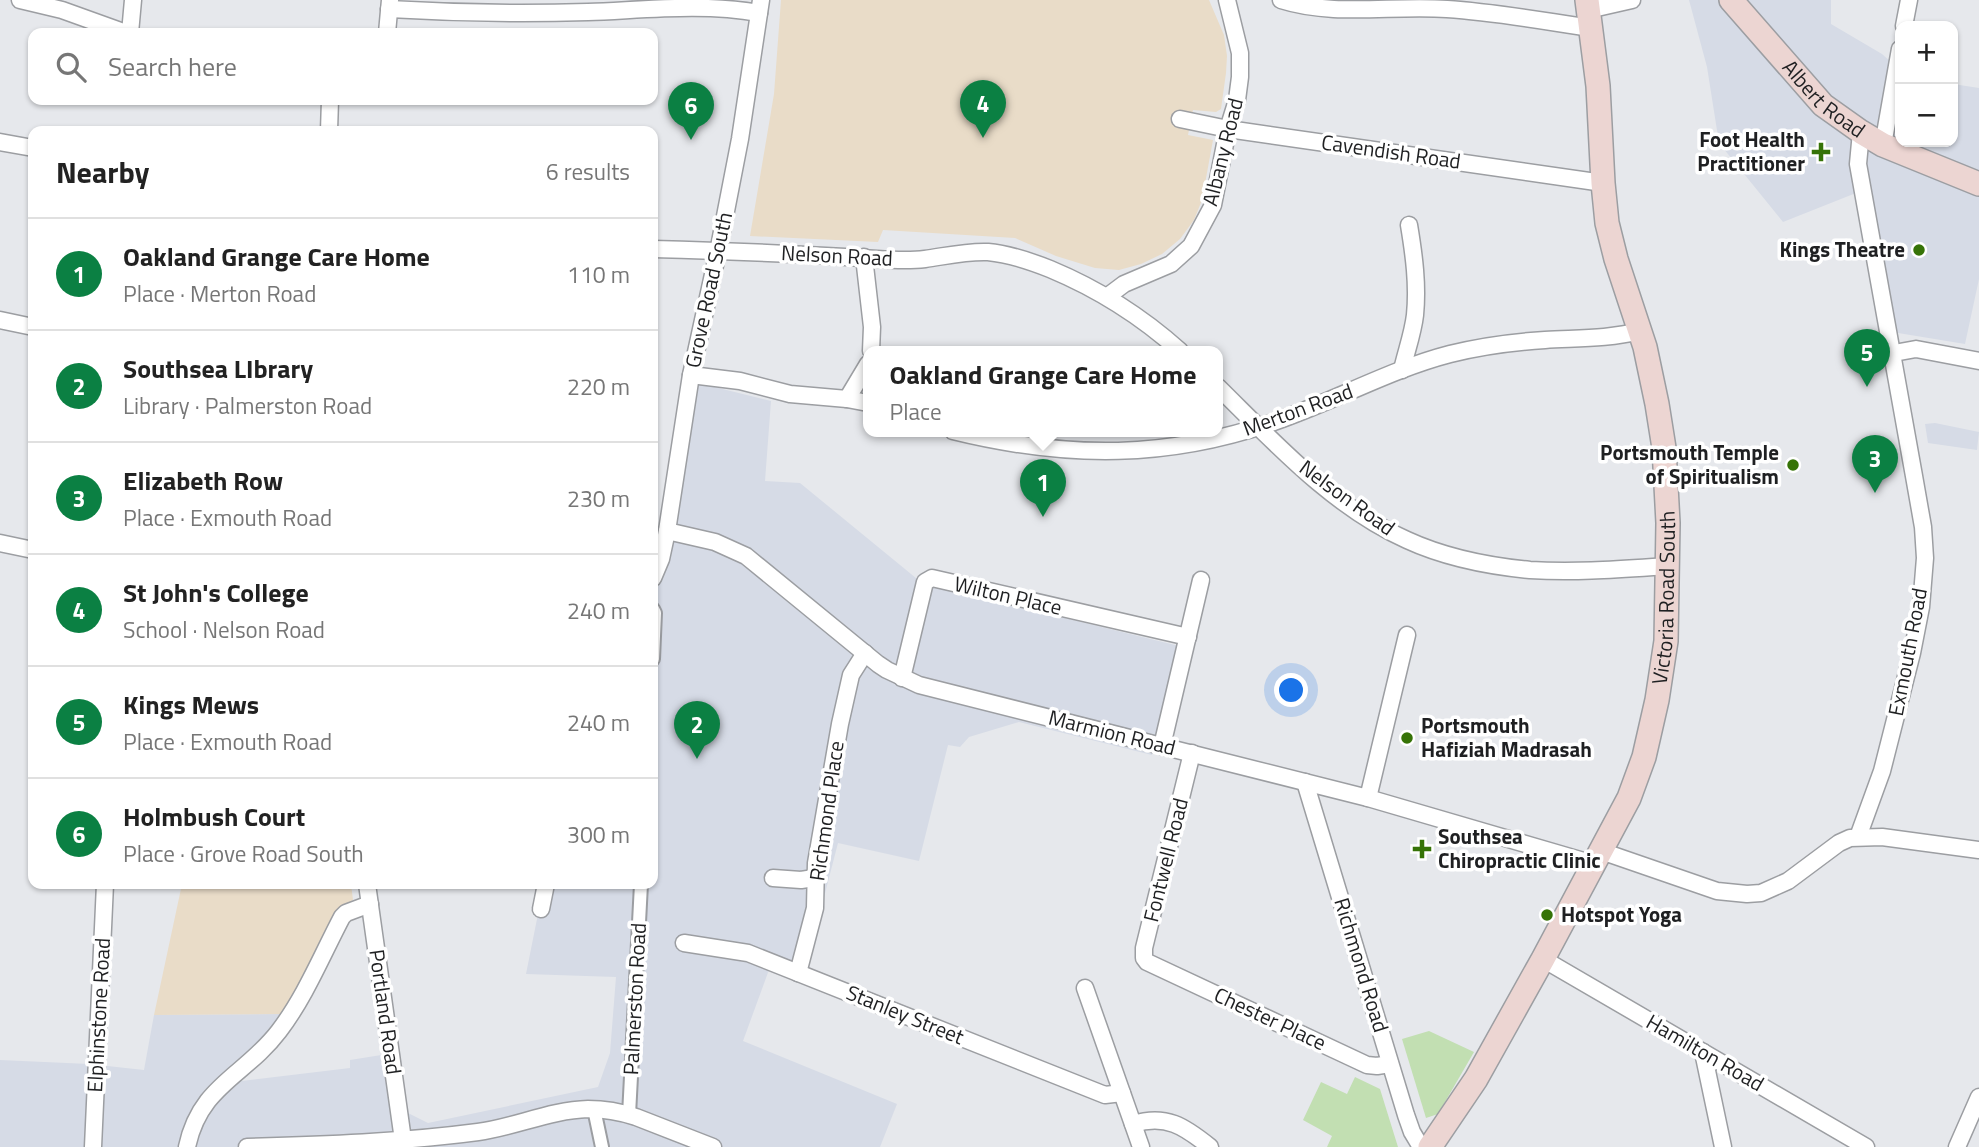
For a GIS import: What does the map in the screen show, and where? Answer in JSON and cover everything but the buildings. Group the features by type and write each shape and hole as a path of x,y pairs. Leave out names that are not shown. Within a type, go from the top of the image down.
{"main road":[{"name":"Albert Road","path":"1731,0 1823,105 1883,145 1979,184"},
{"name":"Victoria Road South","path":"1430,1147 1476,1079 1629,798 1644,757 1666,642 1668,566 1664,448 1653,383 1640,331 1611,238 1603,183 1598,86 1589,12"}],"street":[{"path":"20,0 62,10 114,28"},
{"path":"129,28 133,0"},
{"name":"Albany Road","path":"1108,296 1124,285 1171,264 1191,246 1213,205 1240,77 1240,53 1227,0"},
{"path":"1281,0 1300,6 1347,11 1390,8 1589,12 1632,0"},
{"path":"1905,21 1909,0"},
{"path":"387,28 389,4 459,13 585,6 760,6"},
{"name":"Grove Road South","path":"658,566 667,531 691,375 740,139 760,6"},
{"path":"1883,145 1895,77"},
{"path":"329,126 330,105"},
{"name":"Cavendish Road","path":"1180,119 1603,183"},
{"name":"Exmouth Road","path":"1858,836 1882,771 1912,653 1921,607 1925,558 1923,527 1894,353 1858,164 1861,132"},
{"path":"0,142 28,147"},
{"path":"1402,370 1415,318 1415,263 1409,225"},
{"name":"Nelson Road","path":"658,249 920,259 967,252 989,252 1026,260 1070,277 1108,296 1174,346"},
{"path":"864,257 872,327 871,346"},
{"path":"0,320 28,326"},
{"name":"Merton Road","path":"1223,436 1306,410 1436,358 1480,347 1524,341 1613,337 1640,331"},
{"path":"1894,353 1916,349 1979,361"},
{"path":"846,399 863,372"},
{"path":"691,375 740,381 790,394 863,402"},
{"name":"Nelson Road","path":"1223,392 1323,485 1388,531 1425,548 1479,563 1533,570 1574,571 1668,566"},
{"name":"Merton Road","path":"977,437 1056,450 1101,453 1181,446 1217,437"},
{"name":"Marmion Road","path":"667,531 715,542 746,556 887,670 919,685 1597,857 1717,891 1761,893 1801,873 1839,843 1858,836"},
{"path":"0,543 28,549"},
{"name":"Wilton Place","path":"902,678 925,582 932,578 1188,637"},
{"path":"1161,746 1201,580"},
{"path":"1367,798 1400,692 1407,635"},
{"name":"Richmond Place","path":"798,973 815,908 814,878 820,831 840,724 851,675 865,653"},
{"name":"Fontwell Road","path":"1151,965 1144,958 1144,948 1192,753"},
{"name":"Richmond Road","path":"1305,782 1406,1115 1421,1147"},
{"path":"1858,836 1979,850"},
{"path":"774,878 814,878"},
{"name":"Elphinstone Road","path":"93,1147 105,889"},
{"name":"Portland Road","path":"368,889 404,1143"},
{"path":"541,909 546,889"},
{"name":"Palmerston Road","path":"629,1115 641,889"},
{"path":"187,1147 191,1128 208,1100 279,1032 295,1008 342,917 370,904"},
{"name":"Stanley Street","path":"684,943 748,953 1105,1095 1122,1093"},
{"name":"Hamilton Road","path":"1543,959 1866,1147"},
{"name":"Chester Place","path":"1151,965 1367,1065 1390,1064"},
{"path":"1085,988 1140,1147"},
{"path":"1703,1052 1723,1147"},
{"path":"1957,1147 1979,1097"},
{"path":"594,1110 602,1147"},
{"path":"247,1147 404,1143 481,1132 565,1112 594,1110 629,1115 713,1147"},
{"path":"1133,1125 1153,1119 1167,1121 1210,1147"}],"shaded area":[{"path":"781,0 1209,0 1224,35 1226,73 1221,109 1216,112 1193,110 1188,135 1213,140 1202,200 1194,220 1180,239 1162,254 1119,270 1095,268 1056,256 1015,238 883,230 878,242 750,236 774,94"},
{"path":"1689,0 1831,0 1831,24 1882,54 1895,66 1895,147 1958,147 1958,85 1979,88 1979,279 1965,344 1880,330 1856,193 1783,222 1719,143 1707,67"},
{"path":"686,380 771,401 765,481 800,483 922,583 1179,646 1152,755 1019,722 969,737 960,747 948,745 919,861 838,843 806,967 774,956 743,1041 897,1104 880,1147 0,1147 0,1060 89,1064 144,1070 154,1015 284,1014 226,1083 350,1068 350,1060 400,1052 408,1113 428,1123 598,1087 610,1053 616,977 526,974 543,889 658,889 658,539"},
{"path":"1935,423 1979,432 1977,450 1928,443 1925,424"},
{"path":"181,889 352,889 353,900 343,906 284,1014 154,1015"}],"green space":[{"path":"1429,1031 1474,1052 1438,1114 1426,1118 1402,1039"},
{"path":"1355,1077 1380,1089 1398,1147 1327,1147 1332,1136 1303,1120 1321,1082 1347,1094"}],"place":[{"name":"St John's College","path":"983,138"},
{"name":"Holmbush Court","path":"691,140"},
{"name":"Foot Health Practitioner","path":"1821,152"},
{"name":"Kings Theatre","path":"1919,250"},
{"name":"Kings Mews","path":"1867,387"},
{"name":"Portsmouth Temple of Spiritualism","path":"1793,465"},
{"name":"Elizabeth Row","path":"1875,493"},
{"name":"Oakland Grange Care Home","path":"1043,517"},
{"name":"Portsmouth Hafiziah Madrasah","path":"1407,738"},
{"name":"Southsea LIbrary","path":"697,759"},
{"name":"Southsea Chiropractic Clinic","path":"1422,849"},
{"name":"Hotspot Yoga","path":"1547,915"}]}
